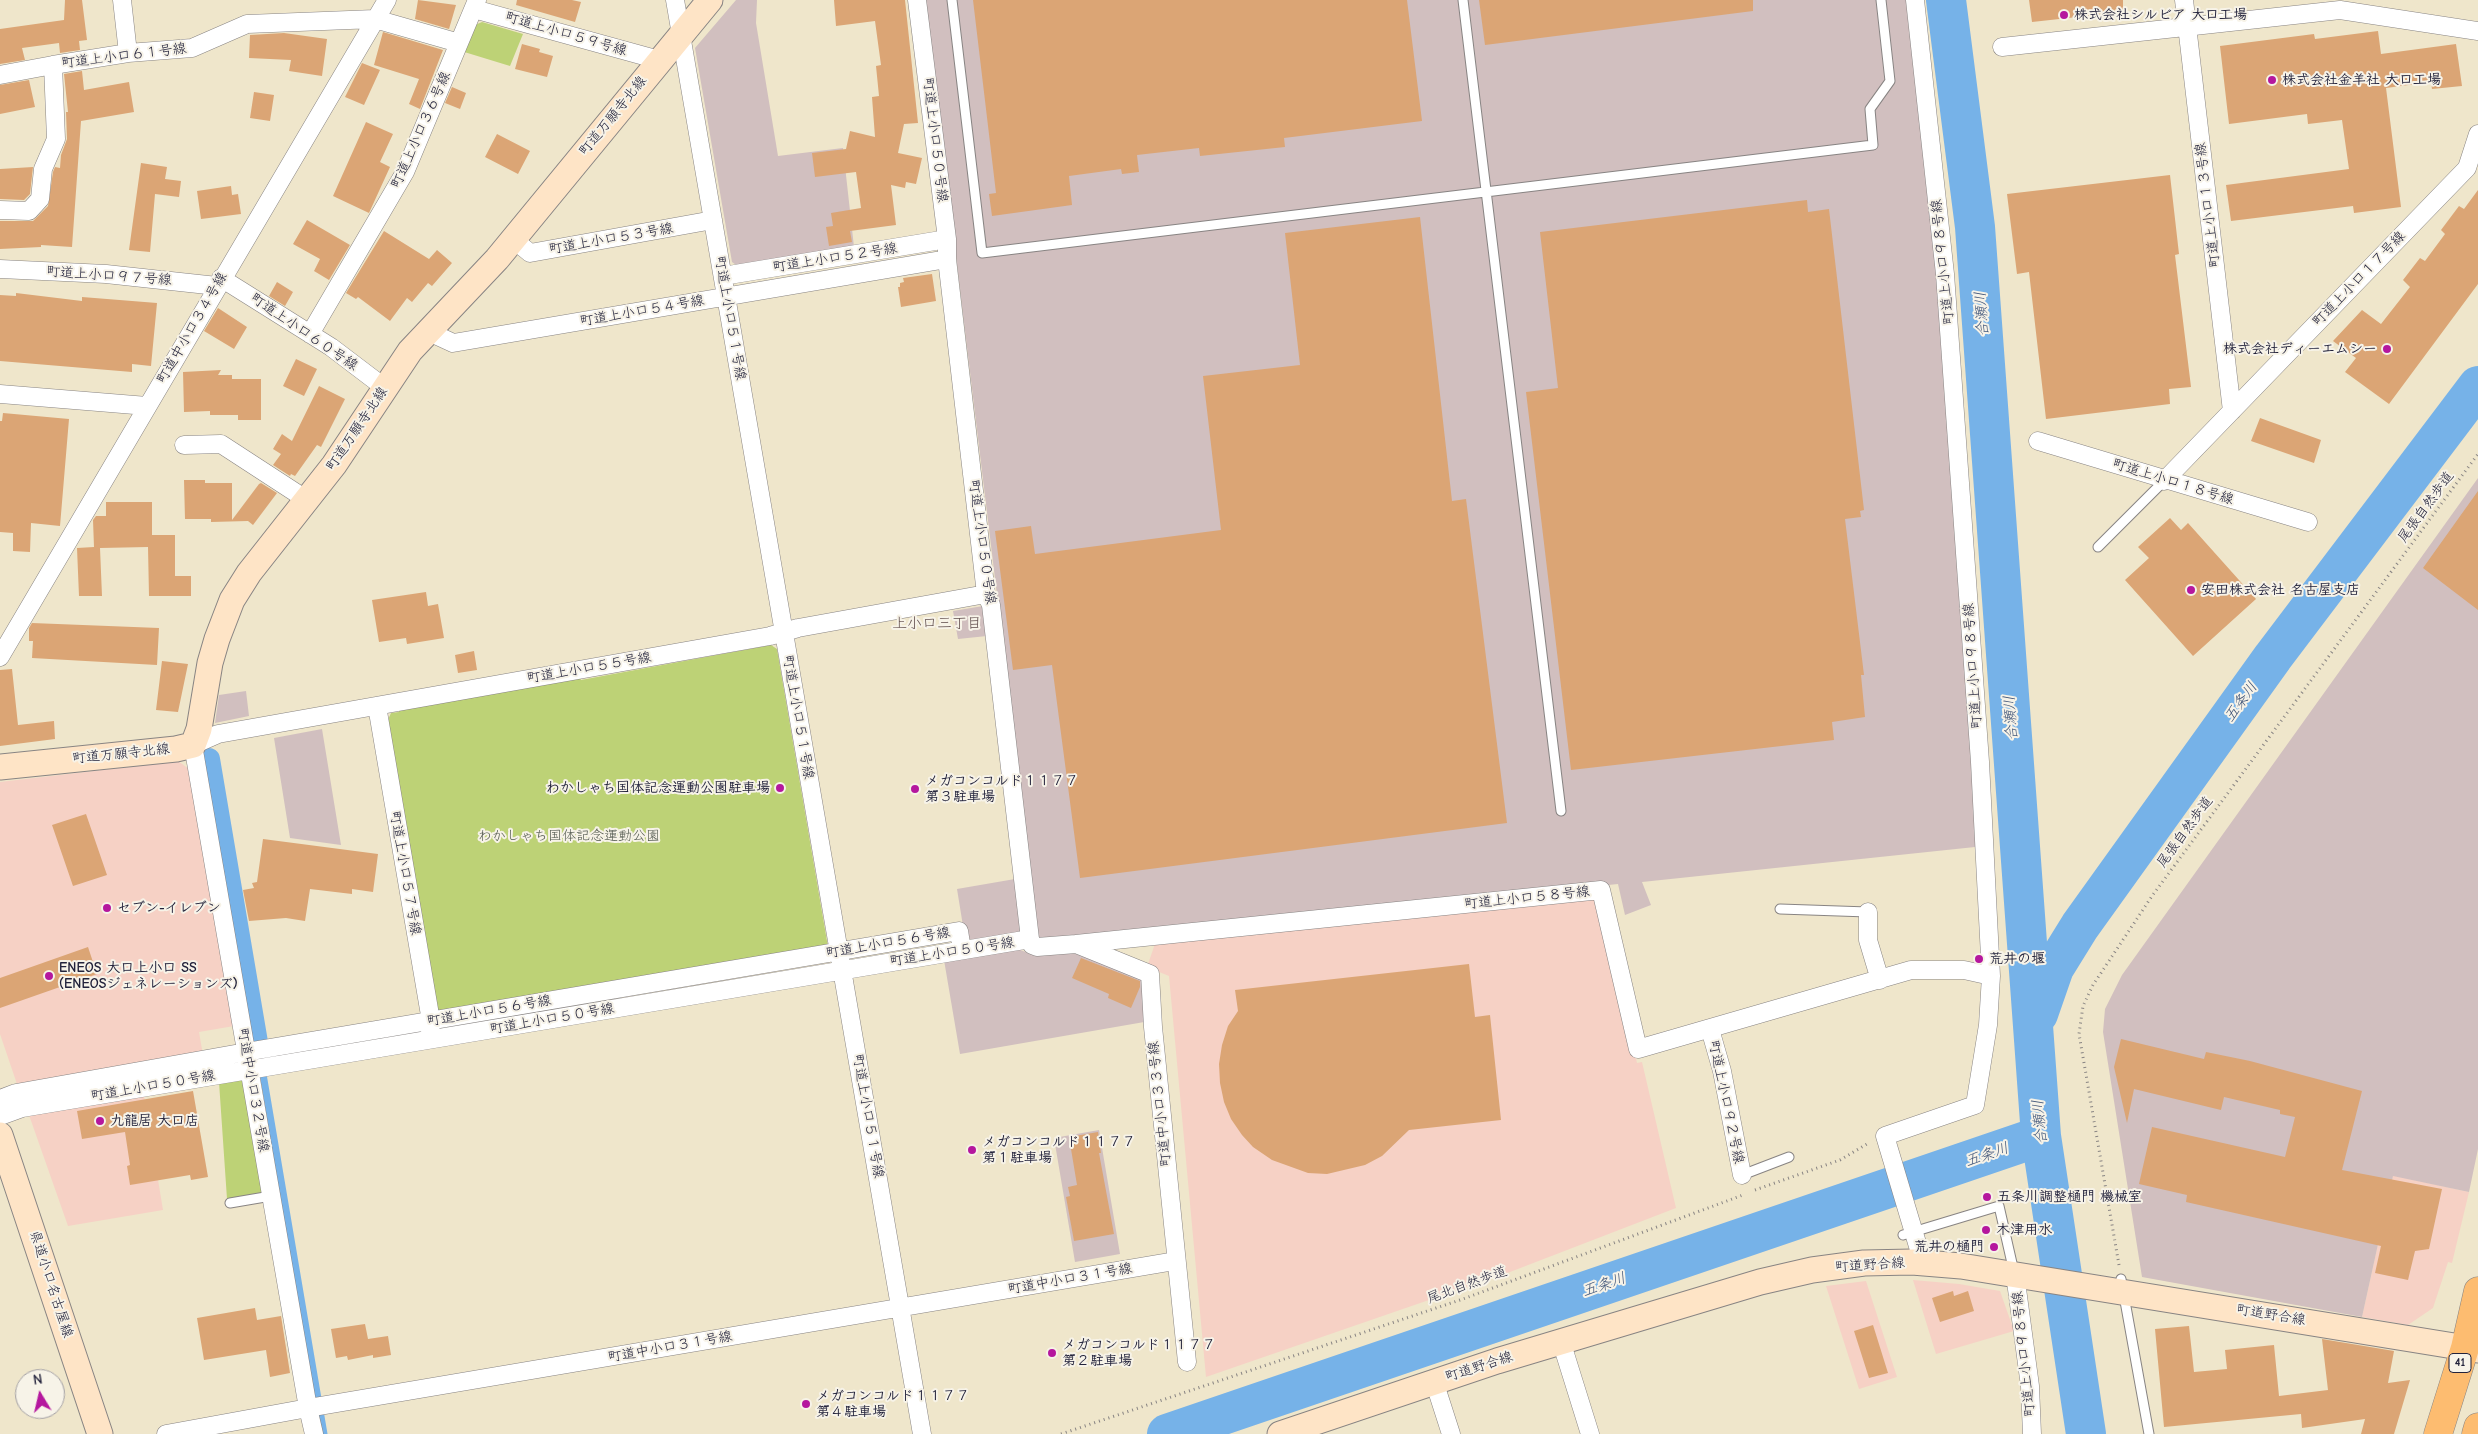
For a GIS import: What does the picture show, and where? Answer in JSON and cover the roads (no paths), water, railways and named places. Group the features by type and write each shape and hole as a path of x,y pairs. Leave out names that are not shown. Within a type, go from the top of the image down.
{"highway":[{"name":"41","path":"2438,1434 2471,1349 2478,1291"},
{"path":"2476,1434 2478,1427"}],"street":[{"path":"122,0 128,53"},
{"name":"町道中小口３４号線","path":"0,658 219,282 387,0"},
{"name":"町道上小口５１号線","path":"675,0 902,1308 922,1434"},
{"name":"町道万願寺北線","path":"0,767 176,749 193,745 199,729 210,663 232,600 249,573 307,500 427,331 513,240 710,0"},
{"name":"町道上小口５０号線","path":"0,1116 22,1108 248,1061 431,1039 1030,939 991,605 986,594 947,259 948,239 917,0"},
{"name":"町道上小口９８号線","path":"1910,1230 1882,1140 1975,1105 1988,1025 1991,976 1978,742 1945,274 1914,0"},
{"name":"町道上小口１３号線","path":"2184,0 2232,411"},
{"name":"町道上小口３６号線","path":"310,334 405,172 476,4"},
{"name":"町道上小口５９号線","path":"476,4 659,60"},
{"path":"2002,47 2187,25 2206,25 2340,10 2478,31"},
{"name":"町道上小口６１号線","path":"0,210 29,211 40,200 43,169 56,139 53,65 128,53 192,48 246,24 375,19 460,43"},
{"path":"0,75 53,65"},
{"name":"町道上小口１７号線","path":"2164,480 2467,168 2478,134"},
{"name":"町道上小口５３号線","path":"513,240 530,253 713,220"},
{"name":"町道上小口５２号線","path":"723,276 948,239"},
{"name":"町道上小口５４号線","path":"427,331 453,344 947,259"},
{"name":"町道上小口９７号線","path":"0,269 219,282"},
{"name":"町道上小口６０号線","path":"219,282 331,347 385,388"},
{"path":"0,394 147,406"},
{"name":"町道上小口１８号線","path":"2038,441 2308,522"},
{"path":"184,445 221,444 307,500"},
{"name":"町道上小口５５号線","path":"193,745 218,734 784,633 798,628 986,594"},
{"name":"町道上小口５７号線","path":"377,706 431,1021 429,1026 431,1039"},
{"name":"町道中小口３２号線","path":"193,745 314,1434"},
{"name":"町道上小口５８号線","path":"1076,944 1601,890 1638,1049 1911,970 1964,970 1991,976"},
{"path":"1868,912 1868,940 1880,980"},
{"name":"町道上小口５６号線","path":"0,1099 16,1093 248,1061 431,1021 959,931 962,950"},
{"name":"町道中小口３３号線","path":"1030,939 1032,945 1037,947 1076,944 1150,974 1153,1027 1175,1261 1187,1362"},
{"name":"町道上小口９２号線","path":"1710,1029 1722,1070 1742,1175"},
{"name":"県道小口名古屋線","path":"0,1135 100,1434"},
{"path":"1910,1230 1924,1263"},
{"name":"町道中小口３１号線","path":"166,1434 308,1408 1175,1261"},
{"name":"町道野合線","path":"1280,1434 1310,1429 1434,1381 1561,1341 1794,1274 1864,1263 1924,1263 2122,1287 2471,1349"},
{"name":"町道上小口９８号線","path":"2017,1274 2030,1386 2032,1434"},
{"path":"1561,1341 1590,1434"},
{"path":"1434,1381 1450,1434"}],"lane":[{"path":"952,0 982,253 1874,145 1870,109 1890,81 1881,0"},
{"path":"1463,0 1562,811"},
{"path":"2098,547 2164,480"},
{"path":"1780,910 1868,912"},
{"path":"1742,1175 1789,1157"},
{"path":"230,1203 271,1196"},
{"path":"1910,1230 1998,1206 2017,1274"},
{"path":"2122,1287 2149,1434"}],"waterway":[{"name":"合瀬川","path":"1946,0 1975,227 2041,1136 2086,1434"},
{"name":"五条川","path":"2038,1014 2054,968 2080,926 2273,657 2478,386"},
{"path":"209,759 260,1060"},
{"path":"262,1068 324,1434"},
{"name":"五条川","path":"1167,1434 2041,1136"}],"place":[{"name":"株式会社シルビア 大口工場","path":"2064,15"},
{"name":"株式会社金羊社 大口工場","path":"2272,80"},
{"name":"株式会社ディーエムシー","path":"2387,349"},
{"name":"安田株式会社 名古屋支店","path":"2191,590"},
{"name":"わかしゃち国体記念運動公園駐車場","path":"780,788"},
{"name":"メガコンコルド１１７７ 第３駐車場","path":"915,789"},
{"name":"セブン-イレブン","path":"107,908"},
{"name":"荒井の堰","path":"1979,959"},
{"name":"ENEOS 大口上小口 SS (ENEOSジェネレーションズ)","path":"49,976"},
{"name":"九龍居 大口店","path":"100,1121"},
{"name":"メガコンコルド１１７７ 第１駐車場","path":"972,1150"},
{"name":"五条川調整樋門 機械室","path":"1987,1197"},
{"name":"木津用水","path":"1986,1230"},
{"name":"荒井の樋門","path":"1994,1247"},
{"name":"メガコンコルド１１７７ 第２駐車場","path":"1052,1353"},
{"name":"メガコンコルド１１７７ 第４駐車場","path":"806,1404"}],"district":[{"name":"上小口三丁目","path":"937,624"}],"park label":[{"name":"わかしゃち国体記念運動公園","path":"569,836"}]}
